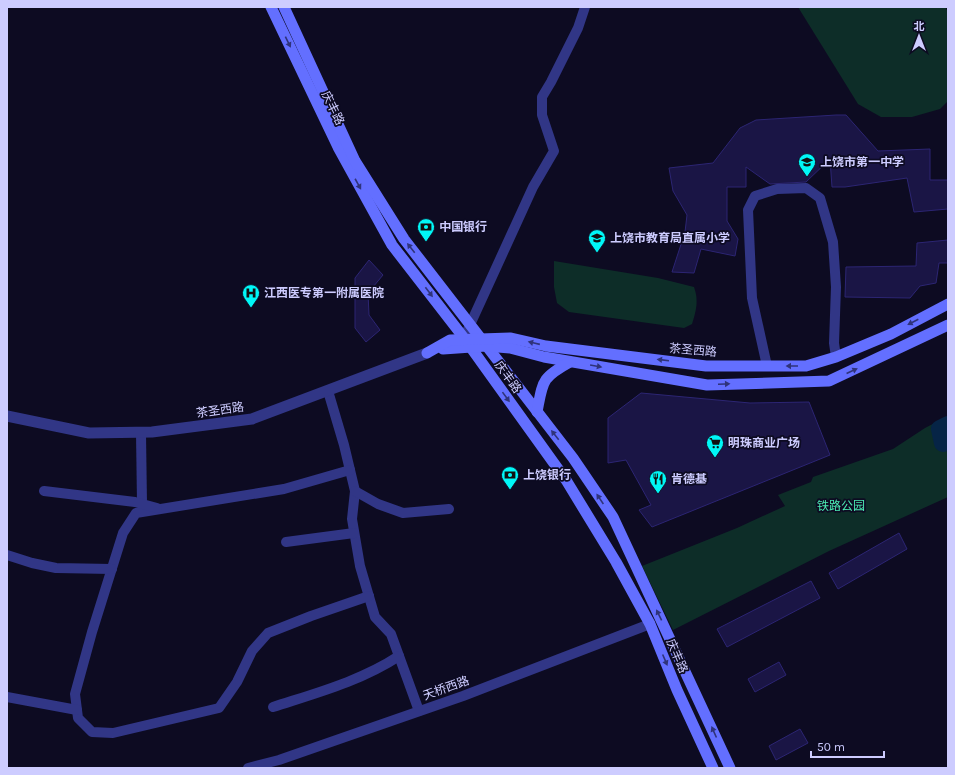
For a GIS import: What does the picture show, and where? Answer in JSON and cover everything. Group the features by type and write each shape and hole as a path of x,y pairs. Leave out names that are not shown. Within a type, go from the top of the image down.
{"main road":[{"name":"庆丰路","path":"271,7 338,147 392,244 467,342 566,480 616,562 650,624 713,768"},
{"path":"284,7 355,161 404,240 471,324 483,342 573,458 613,517 730,768"},
{"name":"茶圣西路","path":"427,353 450,340 483,342 511,338 546,346 706,366 806,366 836,357 891,334 948,304"},
{"name":"茶圣西路","path":"483,342 570,362 707,385 829,381 948,325"},
{"path":"537,412 543,385 551,373 570,362"}],"street":[{"path":"467,342 471,324 491,276 533,187 554,151 542,115 542,97 578,28 585,7"},
{"path":"767,366 752,298 748,210 755,196 777,189 806,188 820,198 833,242 836,287 834,343 836,357"},
{"name":"茶圣西路","path":"7,416 89,433 141,433 252,419 427,353"},
{"path":"328,391 355,491 352,519 360,566 375,617 391,634 419,711"},
{"path":"141,433 142,504"},
{"path":"350,470 284,489 136,513 123,533 75,694 78,718 92,732 113,733 219,708 236,682 252,651 268,634 311,616 369,596"},
{"path":"44,491 142,504 161,509"},
{"path":"355,491 378,504 403,513 449,509"},
{"path":"286,542 354,533"},
{"path":"7,555 32,563 56,568 112,569"},
{"name":"天桥西路","path":"248,768 279,760 419,711 650,624"},
{"path":"273,708 343,684 382,668 400,656"},
{"path":"7,697 77,710"}],"green space":[{"path":"798,7 945,7 948,12 948,101 940,109 912,117 881,117 858,104"},
{"path":"554,261 658,278 694,287 697,301 692,324 684,328 569,312 557,303 554,287"},
{"name":"铁路公园","path":"948,416 948,497 829,551 673,630 642,566 737,528 785,506 778,495 811,482 813,477 893,449 925,428"}],"building":[{"path":"846,115 878,151 930,149 930,180 948,180 948,209 914,212 907,178 845,187 832,187 830,159 806,182 770,184 746,167 746,187 727,187 727,221 738,239 735,256 701,249 694,273 672,272 685,232 687,215 673,191 669,168 713,163 740,128 756,120"},
{"path":"948,240 948,263 939,263 936,283 920,286 910,298 845,297 846,267 916,266 917,243"},
{"path":"369,260 383,275 368,293 369,315 380,330 366,342 355,328 355,278"},
{"name":"明珠商业广场","path":"641,393 750,403 809,402 830,455 652,527 639,510 651,505 626,460 608,463 608,418"},
{"path":"899,533 907,549 838,589 829,573"},
{"path":"811,581 820,598 727,647 717,629"},
{"path":"779,662 786,675 755,692 748,679"},
{"path":"800,729 808,743 776,760 769,746"}],"waterway":[{"path":"943,443 940,429 948,425"}],"place":[{"name":"上饶市第一中学","path":"807,177"},
{"name":"中国银行","path":"426,242"},
{"name":"上饶市教育局直属小学","path":"597,253"},
{"name":"江西医专第一附属医院","path":"251,308"},
{"name":"明珠商业广场","path":"715,458"},
{"name":"上饶银行","path":"510,490"},
{"name":"肯德基","path":"658,494"}]}
